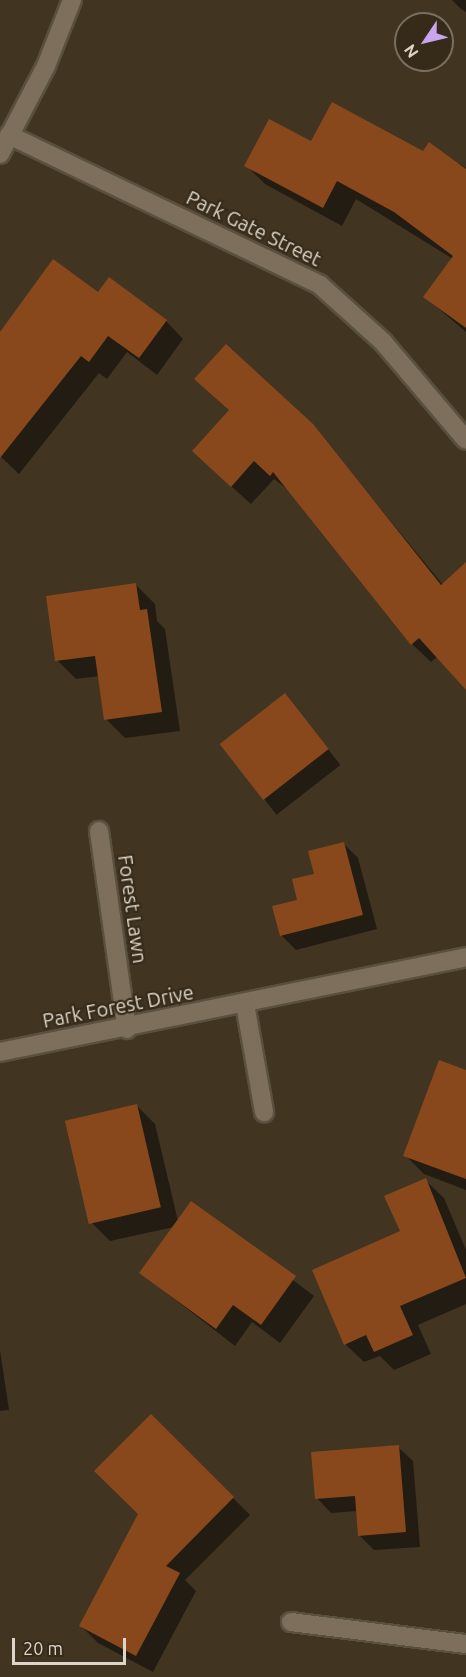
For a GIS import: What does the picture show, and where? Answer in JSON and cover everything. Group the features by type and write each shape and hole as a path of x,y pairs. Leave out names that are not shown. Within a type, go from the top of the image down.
{"street":[{"path":"0,154 46,66 72,0"},
{"name":"Park Gate Street","path":"9,135 320,285 383,342 466,440"},
{"name":"Forest Lawn","path":"99,831 127,1029"},
{"name":"Park Forest Drive","path":"0,1052 127,1029 466,957"},
{"path":"245,1004 264,1112"},
{"path":"291,1622 466,1644"}],"building":[{"path":"332,102 423,151 429,142 466,169 466,328 423,297 453,256 394,212 337,181 323,208 244,166 269,119 311,141"},
{"path":"53,259 98,292 109,277 167,320 139,358 108,336 89,362 81,356 0,458 0,332"},
{"path":"226,344 313,424 441,585 466,562 466,690 419,638 411,645 273,472 270,476 254,461 231,487 192,451 229,410 194,379"},
{"path":"136,583 140,610 147,609 162,712 104,720 95,656 55,661 46,596"},
{"path":"285,693 329,749 263,800 220,744"},
{"path":"344,842 363,915 280,936 272,906 297,900 292,879 314,874 308,851"},
{"path":"439,1060 466,1070 466,1179 403,1156"},
{"path":"137,1104 161,1207 89,1224 65,1121"},
{"path":"426,1178 466,1278 400,1306 413,1335 374,1352 366,1335 344,1345 312,1270 400,1231 384,1196"},
{"path":"191,1201 296,1276 261,1325 233,1305 216,1329 139,1273"},
{"path":"151,1414 234,1497 166,1566 180,1573 136,1656 79,1626 138,1514 94,1471"},
{"path":"399,1445 406,1532 358,1536 355,1496 315,1499 311,1452"}]}
